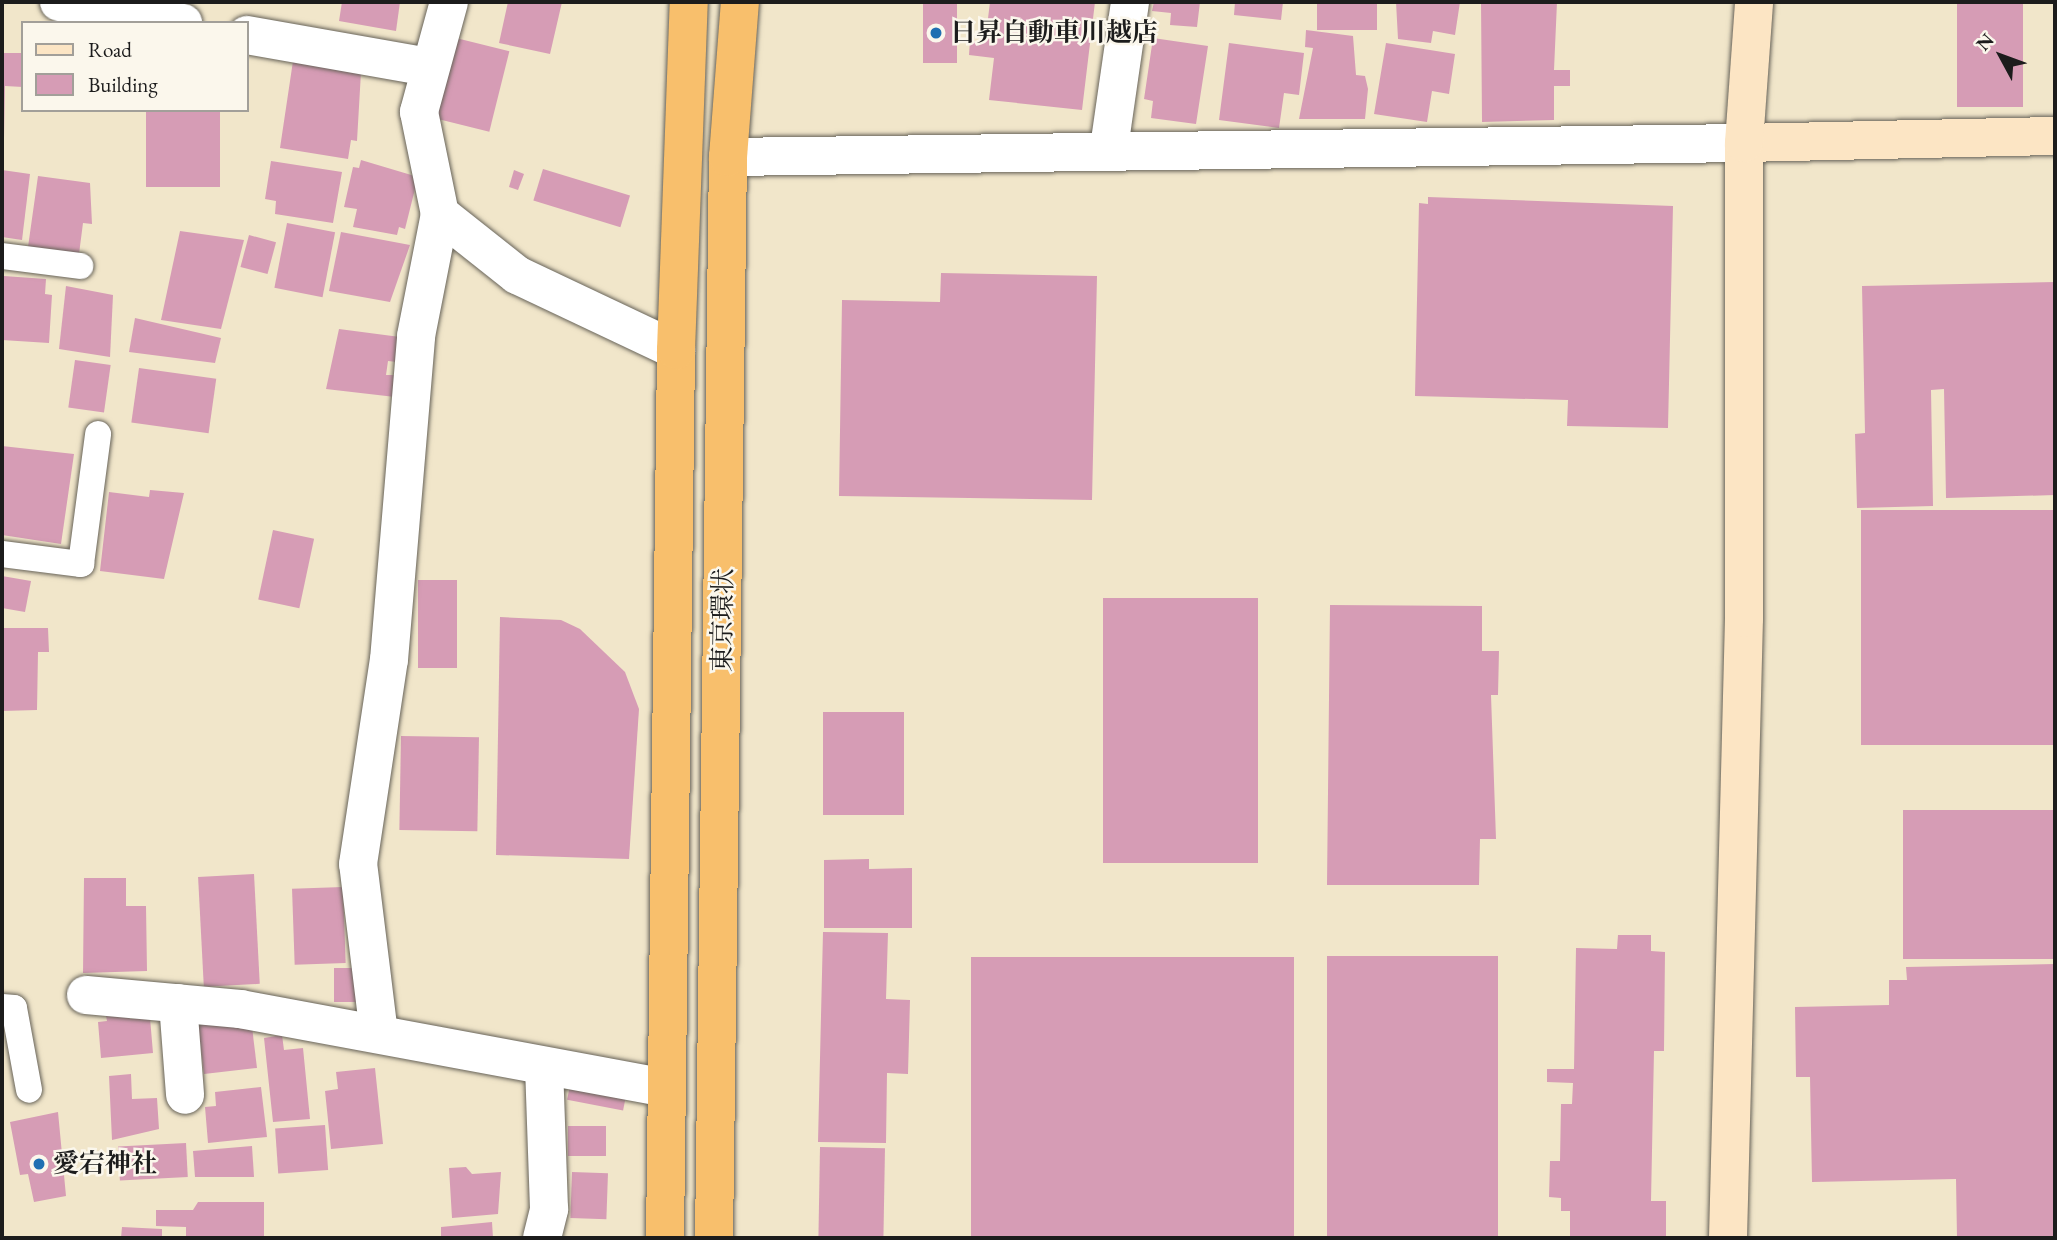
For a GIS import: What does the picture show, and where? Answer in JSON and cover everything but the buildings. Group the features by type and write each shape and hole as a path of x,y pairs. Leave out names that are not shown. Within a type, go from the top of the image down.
{"highway":[{"name":"東京環状","path":"665,1238 676,350 689,2"},
{"name":"東京環状","path":"714,1238 728,157 740,2"}],"street":[{"path":"59,2 171,21"},
{"path":"379,1034 358,864 389,660 416,336 440,214 419,112 428,67 449,2"},
{"path":"1109,148 1130,2"},
{"path":"1728,1238 1744,618 1744,144 1754,2"},
{"path":"248,35 428,67"},
{"path":"728,157 1109,148 1744,144 2055,136"},
{"path":"440,214 517,275 676,350"},
{"path":"86,995 178,1003 379,1034 667,1088"},
{"path":"178,1003 185,1095"},
{"path":"542,1238 549,1209 544,1067"}],"lane":[{"path":"2,256 80,266"},
{"path":"2,554 81,564 98,434"},
{"path":"2,1007 14,1009 29,1090"}],"place":[{"name":"日昇自動車川越店","path":"936,33"},
{"name":"愛宕神社","path":"39,1164"}]}
